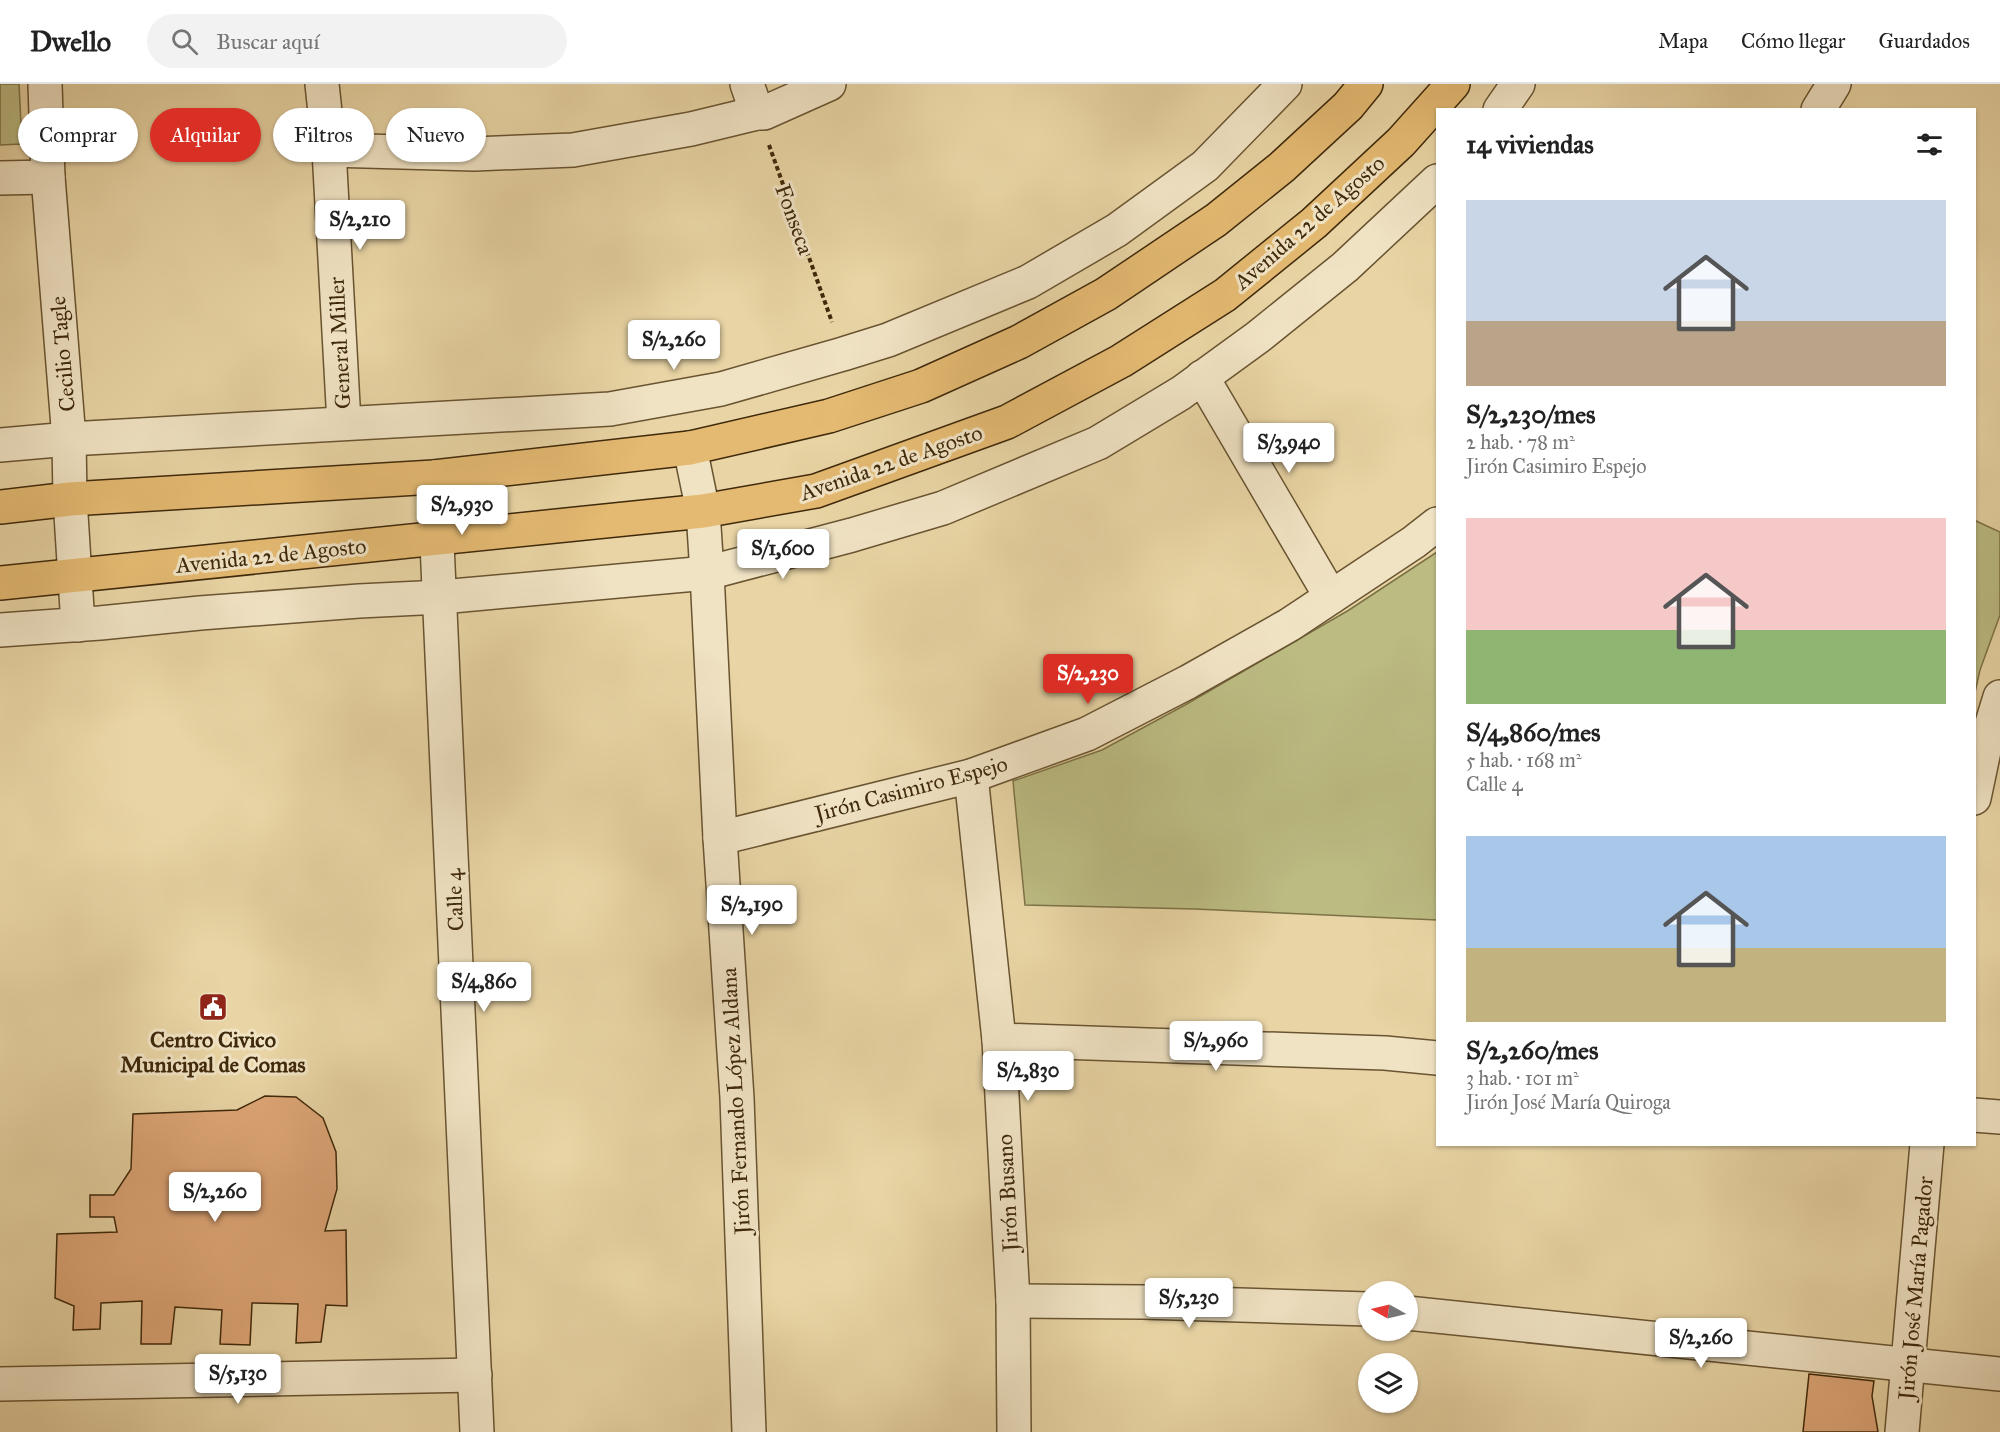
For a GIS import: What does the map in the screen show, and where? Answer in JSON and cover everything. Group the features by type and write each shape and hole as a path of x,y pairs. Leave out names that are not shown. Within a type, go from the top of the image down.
{"main road":[{"path":"0,507 70,499 435,477 690,448 829,416 921,386 1019,342 1106,294 1216,220 1282,167 1348,106 1366,84"},
{"name":"Avenida 22 de Agosto","path":"0,583 703,511 816,491 1007,422 1121,362 1225,295 1314,223 1401,142 1453,84"}],"street":[{"name":"Cecilio Tagle","path":"45,84 48,177 69,439 70,499 78,625"},
{"name":"General Miller","path":"322,84 324,108"},
{"path":"374,151 474,154 573,150 691,129 752,98 764,113 829,84"},
{"path":"0,446 69,439 610,409 721,389 888,340 1028,282 1117,230 1204,166 1285,84"},
{"path":"1501,108 1518,84"},
{"path":"1819,108 1834,84"},
{"name":"General Miller","path":"329,162 344,423"},
{"path":"0,178 48,177"},
{"path":"0,630 211,612 441,597 707,573 852,535 943,508 1098,443 1181,393 1258,337 1345,267 1436,182"},
{"path":"1202,377 1331,597"},
{"name":"Jirón Fernando López Aldana","path":"690,448 703,511 707,573 720,838 737,1098 749,1432"},
{"name":"Calle 4","path":"435,477 477,1432"},
{"name":"Jirón Casimiro Espejo","path":"720,838 971,776 1087,734 1289,625 1414,542 1436,525"},
{"path":"1976,789 1985,746 1998,709"},
{"name":"Jirón Busano","path":"971,776 999,1040 1012,1301 1014,1432"},
{"path":"999,1040 1385,1053 1436,1058"},
{"path":"1976,1114 2000,1117"},
{"name":"Jirón José María Pagador","path":"1902,1432 1927,1146"},
{"path":"1012,1301 1358,1309"},
{"path":"1418,1314 2000,1374"},
{"path":"0,1384 475,1375"}],"path":[{"name":"Fonseca","path":"752,98 843,354"}],"green space":[{"path":"0,84 19,84 18,144 0,145"},
{"path":"1976,521 2000,532 2000,615 1980,670 1976,688"},
{"path":"1436,553 1436,920 1195,909 1025,905 1013,781 1102,750 1349,610"}],"building":[{"path":"265,1096 296,1097 323,1118 336,1152 337,1189 325,1231 346,1230 347,1306 326,1305 321,1342 296,1343 298,1304 252,1303 250,1345 220,1344 222,1310 175,1307 171,1344 141,1344 142,1301 101,1303 100,1329 73,1330 74,1306 55,1298 57,1234 117,1232 114,1217 90,1217 90,1195 114,1195 131,1169 133,1114 237,1110"},
{"path":"1809,1374 1874,1381 1872,1396 1878,1432 1803,1432"}],"place":[{"name":"Centro Civico Municipal de Comas","path":"213,1007"}]}
